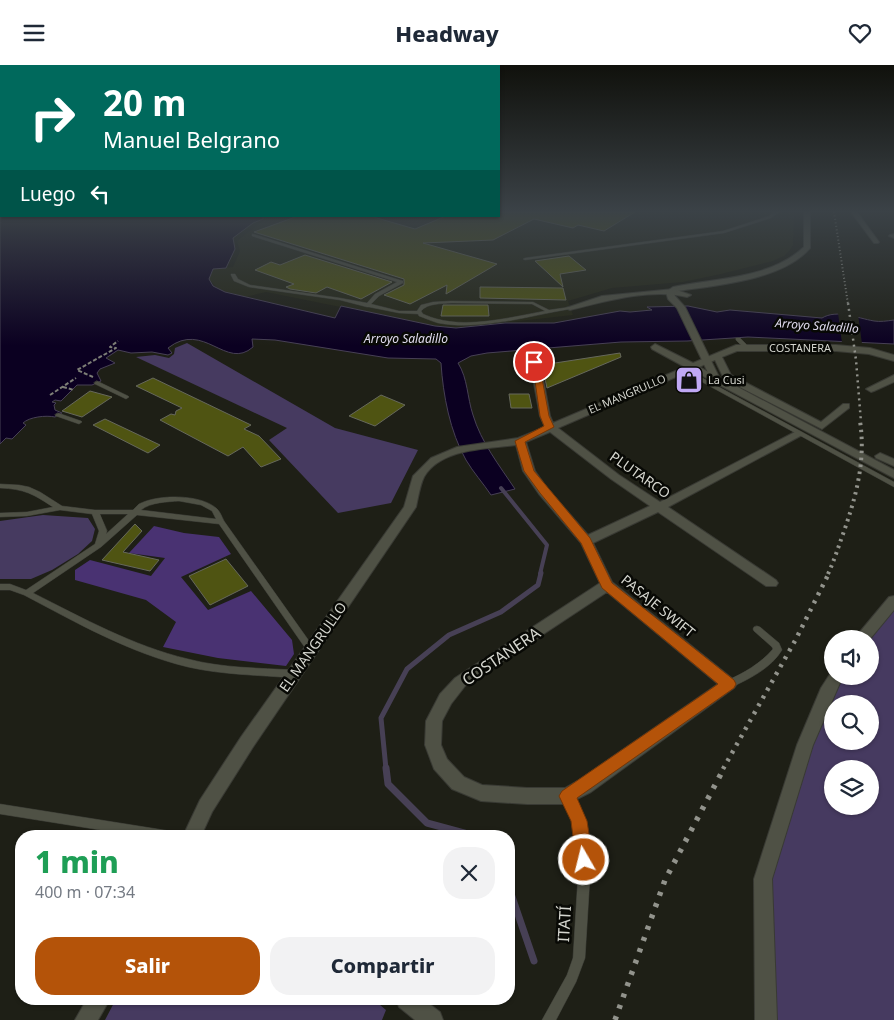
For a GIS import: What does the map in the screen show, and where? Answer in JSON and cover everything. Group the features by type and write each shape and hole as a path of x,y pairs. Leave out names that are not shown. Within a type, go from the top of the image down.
{"street":[{"path":"672,293 768,270 795,260 798,257"},
{"path":"681,307 686,296 704,286"},
{"path":"570,308 602,298 658,293 686,296"},
{"path":"672,293 681,307 715,379"},
{"path":"654,347 688,369 715,379 892,471"},
{"name":"COSTANERA","path":"707,360 736,348 836,348 870,351 894,358"},
{"path":"717,355 727,377 822,426 846,406"},
{"name":"EL MANGRULLO","path":"195,830 206,805 410,507 419,476 435,460 457,450 520,441 707,360"},
{"path":"534,362 545,416 550,427"},
{"path":"871,389 894,379"},
{"name":"PLUTARCO","path":"550,427 615,477 771,583"},
{"path":"586,541 659,507 799,434"},
{"name":"PASAJE SWIFT","path":"520,441 529,471 543,491 586,541 607,585 729,684"},
{"path":"880,456 892,471"},
{"name":"COSTANERA","path":"567,796 481,793 458,783 440,764 433,745 434,721 445,699 460,682 607,585"},
{"path":"870,630 894,601"},
{"path":"567,796 729,684"},
{"path":"766,1020 763,879 804,745 831,685"},
{"path":"86,1020 95,1005"},
{"path":"414,1005 432,1020"}],"lane":[{"path":"321,257 402,282 377,295 367,306"},
{"path":"525,259 543,257"},
{"path":"233,275 236,280 249,286 340,299 399,312 420,313 428,319 460,323 570,308"},
{"path":"420,313 419,311 428,305 451,302 533,303 547,310"},
{"path":"738,339 748,348"},
{"path":"688,369 799,434 894,485"},
{"path":"95,380 126,397"},
{"path":"58,415 79,422"},
{"path":"0,486 19,486 32,490 60,508"},
{"path":"27,593 98,545 142,506 157,501 179,499 203,503 215,510 221,522 311,649"},
{"path":"0,515 26,514 60,508 95,512 135,512 221,522"},
{"path":"95,512 103,531 98,545"},
{"path":"0,587 10,587 27,593 134,647 175,660 235,670 294,674"},
{"path":"729,684 752,674 767,663 778,650 776,645 757,629"},
{"name":"ITATÍ","path":"549,1020 572,978 579,958 584,860 579,821 567,796"},
{"path":"0,809 132,830"}],"path":[{"path":"95,380 77,370 116,348 110,347 118,341"},
{"path":"50,395 76,378"},
{"path":"63,387 74,390"}],"shaded area":[{"path":"238,257 783,257 773,261 683,282 612,288 568,301 573,315 456,328 435,326 266,292 245,297 218,289 209,279 213,269 233,267"},
{"path":"187,343 335,428 418,450 391,503 338,513 269,440 287,428 136,357 155,355 169,358 174,354 175,348"},
{"path":"43,515 88,518 95,529 92,541 78,554 52,570 31,579 0,579 0,521"},
{"path":"154,526 184,533 219,537 231,554 181,577 208,610 251,591 292,640 294,654 286,666 218,658 163,647 176,622 146,600 75,580 75,570 90,560 151,576 165,558 129,553"},
{"path":"894,601 894,1020 766,1020 763,879 824,709 824,750 879,750 879,695 829,695 833,685 879,685 879,630 876,630"},
{"path":"113,1005 380,1005 386,1010 382,1020 105,1020"}],"water":[{"name":"Arroyo Saladillo","path":"0,257 231,257 226,268 213,269 209,279 213,286 225,292 335,318 341,306 435,326 456,328 505,323 554,323 620,311 652,310 647,307 688,306 717,312 730,310 822,318 828,315 841,314 876,321 894,320 894,344 748,337 687,341 621,342 487,353 471,356 458,363 464,375 476,425 515,489 491,495 460,449 443,388 441,363 436,359 388,358 275,340 252,339 253,347 243,353 233,353 193,339 181,341 168,348 172,353 168,355 152,352 131,353 118,350 106,358 115,363 100,369 97,373 101,381 92,385 77,385 61,401 55,400 52,402 56,403 54,405 55,410 62,413 55,417 47,416 29,419 23,423 26,425 12,439 6,438 0,444"}],"pier":[{"path":"838,313 858,314 862,344 842,343"}],"building":[{"path":"301,257 310,257 392,282 361,299 327,287 316,293 290,289 286,287 294,284 255,270 271,262 280,265"},
{"path":"332,257 471,257 497,264 446,294 447,285 410,304 384,295 404,285 404,279"},
{"path":"570,257 586,270 560,274 563,287 535,261"},
{"path":"480,287 563,288 566,300 480,298"},
{"path":"443,305 488,305 489,316 441,316"},
{"path":"620,353 621,357 547,388 542,365"},
{"path":"153,378 251,425 244,429 259,436 281,459 261,467 243,447 228,456 160,420 171,414 175,415 176,411 182,408 136,386"},
{"path":"90,391 112,397 82,417 62,411"},
{"path":"509,394 529,394 532,408 511,408"},
{"path":"381,395 405,405 375,426 349,416"},
{"path":"105,419 160,445 148,453 93,425"},
{"path":"135,524 142,531 123,552 159,560 150,571 102,560"},
{"path":"226,559 248,586 210,605 189,576"}],"waterway":[{"path":"501,488 547,545 540,574"},
{"path":"386,769 381,718 407,669 449,635 501,612 538,585 541,573"},
{"path":"386,768 388,784 427,823 453,830"},
{"path":"515,906 534,961"}],"railway":[{"path":"841,257 848,304"},
{"path":"848,303 856,360 861,422"},
{"path":"828,574 848,520 859,479 862,450 860,421"},
{"path":"723,769 796,639 829,573"},
{"path":"615,1020 665,880 724,768"}],"place":[{"name":"La Cusi","path":"689,380"}],"route":[{"path":"534,362 545,416 550,427 520,441 529,471 543,491 586,541 607,585 729,684 585,786 567,796 579,821 584,860"}]}
